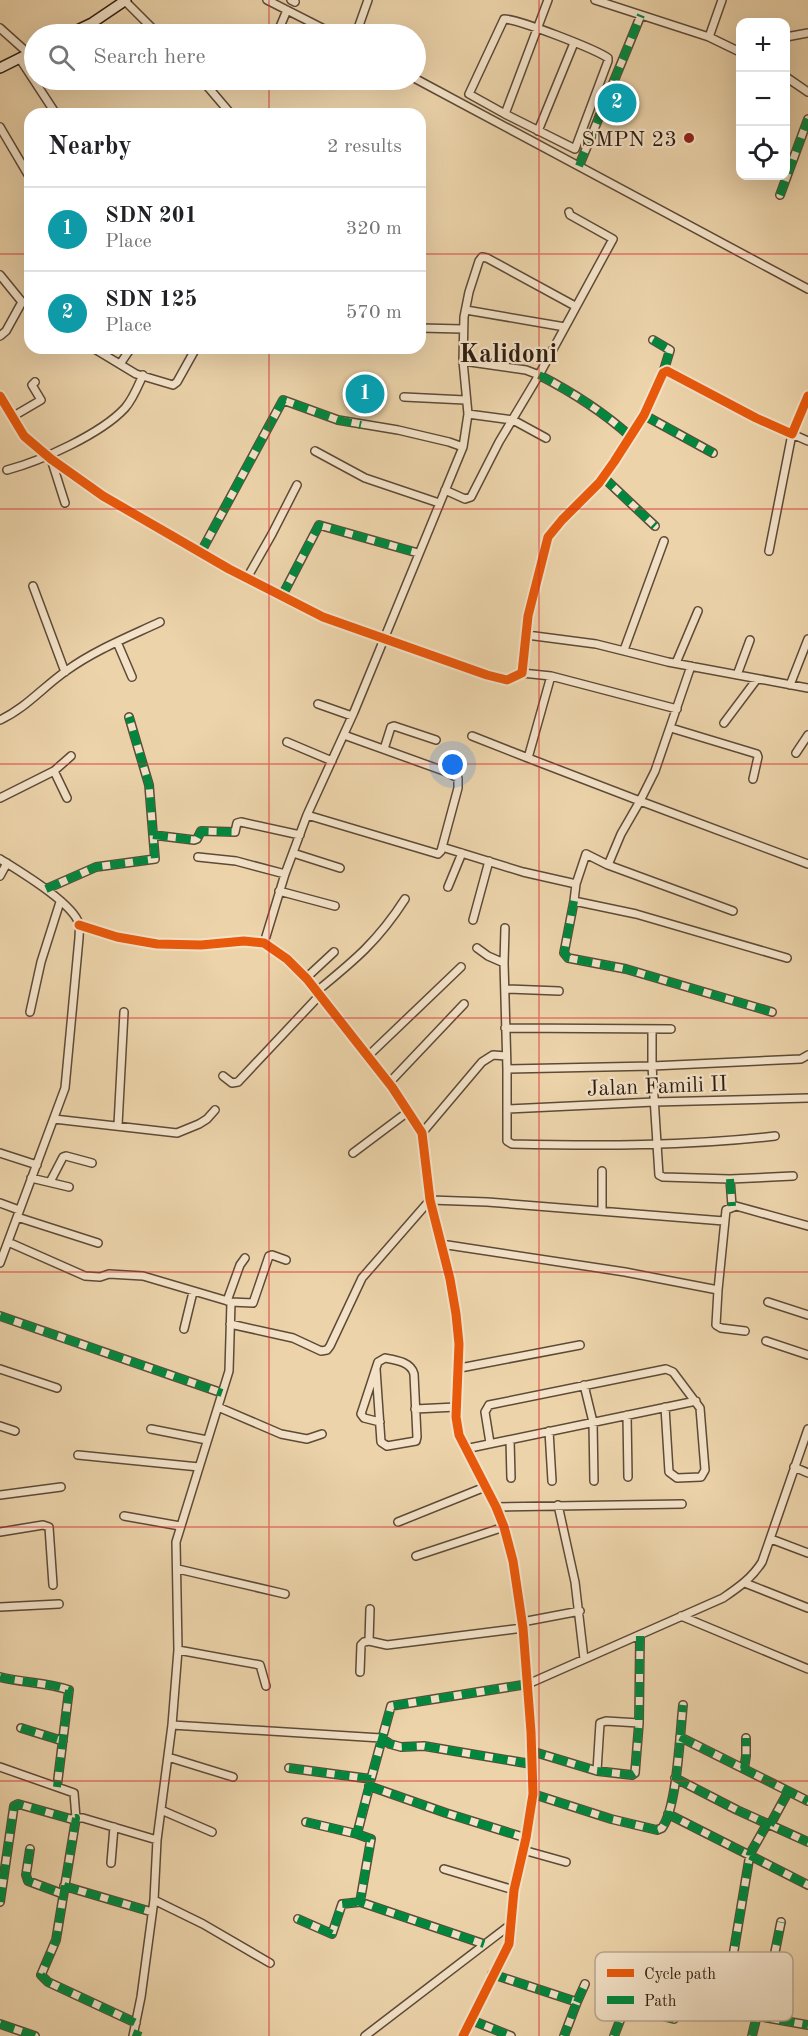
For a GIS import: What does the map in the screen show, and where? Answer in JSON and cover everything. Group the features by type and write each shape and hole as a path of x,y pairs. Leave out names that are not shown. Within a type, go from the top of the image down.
{"street":[{"path":"267,0 313,24"},
{"path":"360,24 368,0"},
{"path":"505,114 548,0"},
{"path":"595,0 615,3 639,19 709,37 736,49"},
{"path":"709,37 722,0"},
{"path":"90,24 125,1 148,24"},
{"path":"281,24 287,10"},
{"path":"504,19 537,28 574,43 605,56 608,61 577,148 572,148 470,96 470,91 504,19"},
{"path":"579,166 639,19"},
{"path":"0,28 24,51"},
{"path":"790,36 808,33"},
{"path":"538,131 574,43"},
{"path":"732,47 736,47"},
{"path":"1,66 24,57"},
{"path":"790,80 808,92"},
{"path":"426,84 808,289"},
{"path":"45,90 53,108"},
{"path":"211,90 226,108"},
{"path":"780,195 808,119"},
{"path":"0,127 24,168"},
{"path":"445,490 465,499 471,497 499,442 539,375 613,239 570,215 569,212"},
{"path":"264,943 279,891 308,815 352,717 463,447 468,414 465,400 463,329 469,292 482,257 575,306"},
{"path":"0,275 22,302 6,331 0,336"},
{"path":"466,310 565,327"},
{"path":"426,328 463,329"},
{"path":"522,673 532,599 548,537 603,477 644,415 663,373 670,350 652,340"},
{"path":"103,354 136,374 173,385 193,354"},
{"path":"120,364 127,354"},
{"path":"463,361 526,370 539,375 597,408 630,436"},
{"path":"663,373 668,371 756,418 808,441"},
{"path":"7,470 50,457 111,422 127,405 143,375"},
{"path":"12,417 41,400 32,385 35,382"},
{"path":"0,396 24,436 103,496 247,578 323,617 498,679 507,680 522,673 551,676 678,709"},
{"path":"769,551 792,434 808,396"},
{"path":"404,397 465,400"},
{"path":"201,552 283,400 338,420 398,430 463,447"},
{"path":"468,414 513,420 546,438"},
{"path":"644,415 713,453"},
{"path":"315,451 365,478 439,503"},
{"path":"50,457 64,503"},
{"path":"603,477 655,526"},
{"path":"247,578 297,485"},
{"path":"282,596 319,525 418,553"},
{"path":"624,650 664,541"},
{"path":"33,586 65,672"},
{"path":"676,663 698,611"},
{"path":"0,720 14,714 85,658 160,622"},
{"path":"527,635 596,644 676,663 808,688"},
{"path":"790,685 808,639"},
{"path":"737,675 750,640"},
{"path":"117,642 132,677"},
{"path":"608,865 621,834 655,771 691,666"},
{"path":"528,758 551,676"},
{"path":"724,723 758,679"},
{"path":"318,704 352,717"},
{"path":"46,889 96,867 153,861 155,857 149,785 129,717"},
{"path":"384,749 394,726 436,740"},
{"path":"671,728 757,754 753,779"},
{"path":"308,815 438,854 442,847 458,788 458,778 344,735"},
{"path":"795,753 808,735"},
{"path":"472,736 808,864"},
{"path":"287,742 332,761"},
{"path":"0,798 54,771 71,756"},
{"path":"54,771 67,798"},
{"path":"153,835 194,840 197,839 198,833 204,830 235,832 237,823 241,822 300,835"},
{"path":"442,847 523,872 576,884"},
{"path":"293,853 340,868"},
{"path":"448,887 462,853"},
{"path":"733,911 608,865 586,854 576,884 564,953 568,958 626,969 772,1012"},
{"path":"198,857 236,861 285,874"},
{"path":"0,876 4,861 46,889 75,917 79,925 79,950 64,1088 0,1263"},
{"path":"473,920 489,861"},
{"path":"279,891 335,906"},
{"path":"223,1076 232,1083 238,1082 318,994 374,942 405,899"},
{"path":"574,901 636,914 787,958"},
{"path":"30,1012 41,962 60,902"},
{"path":"79,925 117,937 158,944 201,945 244,941 264,943 287,959 306,978 389,1083 422,1132 430,1200 456,1314 460,1368 456,1407 459,1435 496,1507 513,1561 523,1625 533,1794 514,1890 509,1944 463,2036"},
{"path":"505,928 507,1141 512,1144 583,1146 741,1140 775,1136"},
{"path":"477,948 490,958 504,963"},
{"path":"306,978 334,952"},
{"path":"367,1057 461,967"},
{"path":"506,989 559,991"},
{"path":"389,1083 464,1004"},
{"path":"118,1125 124,1012"},
{"path":"505,1029 671,1029"},
{"path":"652,1029 659,1175 661,1177 730,1179 793,1176"},
{"path":"422,1132 482,1062 493,1055 506,1056"},
{"path":"507,1069 652,1066 801,1059 808,1055"},
{"name":"Jalan Famili II","path":"507,1109 808,1098"},
{"path":"54,1119 177,1133 199,1124 215,1110"},
{"path":"352,1154 409,1111"},
{"path":"0,1153 37,1165"},
{"path":"50,1182 63,1157 92,1163"},
{"path":"602,1172 602,1212"},
{"path":"31,1178 69,1187"},
{"path":"730,1179 732,1206"},
{"path":"430,1200 487,1202 724,1221"},
{"path":"230,1324 293,1338 321,1351 327,1350 368,1269 430,1200"},
{"path":"0,1203 18,1213 98,1243"},
{"path":"745,1331 721,1329 717,1325 726,1210 732,1206 744,1208 808,1226"},
{"path":"8,1242 86,1276 117,1274 143,1276 229,1301 253,1303 269,1256 286,1260"},
{"path":"441,1244 625,1272 718,1290"},
{"path":"136,2035 154,1900 157,1840 172,1725 178,1650 177,1542 230,1360 229,1301 240,1265 245,1258"},
{"path":"184,1329 193,1292"},
{"path":"768,1302 808,1315"},
{"path":"0,1316 222,1393"},
{"path":"766,1341 808,1355"},
{"path":"460,1368 580,1346"},
{"path":"376,1369 380,1422 381,1442 387,1446 416,1441 413,1369 408,1365 385,1358 378,1362 361,1414 364,1418 380,1422"},
{"path":"0,1369 57,1388"},
{"path":"490,1443 485,1412 489,1405 666,1369 673,1372 700,1408 705,1470 701,1477 677,1478 669,1472 665,1407"},
{"path":"584,1385 593,1422 594,1481"},
{"path":"465,1449 696,1401"},
{"path":"218,1407 281,1434 307,1439 322,1434"},
{"path":"415,1409 456,1407"},
{"path":"627,1415 628,1477"},
{"path":"0,1426 15,1431"},
{"path":"151,1429 207,1440"},
{"path":"357,1834 391,1706 528,1684 723,1598 745,1583 762,1562 808,1429"},
{"path":"549,1431 552,1481"},
{"path":"510,1440 511,1478"},
{"path":"78,1455 199,1467"},
{"path":"794,1467 808,1473"},
{"path":"0,1495 61,1486"},
{"path":"398,1522 485,1487"},
{"path":"496,1507 682,1504"},
{"path":"558,1505 580,1611 584,1659"},
{"path":"124,1516 180,1526"},
{"path":"0,1532 43,1525 49,1527 53,1585"},
{"path":"416,1556 504,1527"},
{"path":"771,1539 808,1553"},
{"path":"178,1569 285,1594"},
{"path":"745,1583 808,1608"},
{"path":"0,1607 59,1604"},
{"path":"369,1641 370,1609"},
{"path":"360,1672 361,1646 364,1642 409,1643 523,1625 580,1611"},
{"path":"681,1616 808,1669"},
{"path":"531,1751 597,1771 632,1775 635,1773 639,1724 640,1635"},
{"path":"178,1650 260,1665 266,1686"},
{"path":"0,1677 69,1690 57,1787"},
{"path":"533,1794 611,1819 657,1830 665,1825 668,1814 675,1778 683,1705"},
{"path":"597,1771 600,1723 606,1721 639,1724"},
{"path":"172,1725 381,1738 401,1747 424,1746 531,1764"},
{"path":"21,1728 63,1741"},
{"path":"680,1737 808,1802"},
{"path":"744,1769 746,1738"},
{"path":"168,1757 233,1777"},
{"path":"0,1767 74,1793 76,1818 56,1940 41,1971 42,1978 136,2023"},
{"path":"289,1768 370,1782 446,1813 526,1838"},
{"path":"675,1778 768,1825 808,1842"},
{"path":"734,1952 750,1854 788,1792"},
{"path":"0,1902 14,1806 18,1804 71,1819 76,1818 114,1827 157,1840"},
{"path":"161,1810 212,1832"},
{"path":"668,1814 808,1885"},
{"path":"306,1822 371,1839 360,1902"},
{"path":"111,1863 114,1827"},
{"path":"30,1849 26,1875 28,1881 63,1894"},
{"path":"523,1850 566,1862"},
{"path":"444,1869 514,1890"},
{"path":"64,1886 152,1912"},
{"path":"154,1900 203,1924 270,1963"},
{"path":"298,1918 332,1934 342,1904 360,1902 484,1944"},
{"path":"775,1952 781,1922"},
{"path":"365,2036 510,1925"},
{"path":"492,1974 577,2002"},
{"path":"564,2036 585,1984"},
{"path":"471,2020 512,2036"},
{"path":"614,2036 620,2021"},
{"path":"752,2036 755,2021"},
{"path":"789,2021 808,2025"},
{"path":"0,2024 35,2036"}],"marked path":[{"path":"579,166 641,15"},
{"path":"780,195 808,119"},
{"path":"653,340 670,350 663,373"},
{"path":"539,375 586,402 630,436"},
{"path":"201,552 283,400 338,420 361,425"},
{"path":"644,415 713,453"},
{"path":"603,477 655,526"},
{"path":"282,596 319,525 418,553"},
{"path":"46,889 96,867 155,859 149,785 129,717"},
{"path":"153,835 194,840 201,831 235,832"},
{"path":"574,901 564,953 568,958 626,969 772,1012"},
{"path":"730,1179 732,1206"},
{"path":"0,1316 222,1393"},
{"path":"531,1751 597,1771 632,1775 635,1773 639,1723 640,1635"},
{"path":"0,1677 69,1690 57,1787"},
{"path":"289,1768 371,1779 391,1706 528,1684"},
{"path":"533,1794 611,1819 657,1830 662,1828 667,1818 674,1788 683,1705"},
{"path":"21,1728 63,1741"},
{"path":"680,1737 808,1801"},
{"path":"381,1738 401,1747 424,1746 531,1764"},
{"path":"744,1769 746,1738"},
{"path":"675,1778 737,1810 808,1842"},
{"path":"306,1822 357,1834 370,1782"},
{"path":"369,1786 526,1838"},
{"path":"770,1825 788,1792"},
{"path":"0,1902 14,1806 18,1804 71,1819 76,1818 56,1940 41,1975 48,1982 136,2023"},
{"path":"668,1814 808,1885"},
{"path":"734,1952 750,1854 767,1824"},
{"path":"357,1834 371,1839 360,1902 484,1944"},
{"path":"30,1849 26,1875 28,1881 63,1894"},
{"path":"64,1886 152,1912"},
{"path":"298,1919 332,1934 342,1904 360,1902"},
{"path":"775,1952 781,1922"},
{"path":"492,1974 577,2002 564,2036"},
{"path":"577,2002 585,1984"},
{"path":"471,2020 511,2036"},
{"path":"614,2036 620,2021"},
{"path":"752,2036 756,2021"},
{"path":"785,2021 808,2025"},
{"path":"0,2024 35,2036"},
{"path":"133,2033 141,2036"}],"cycle path":[{"path":"0,396 24,436 51,459 103,496 229,569 323,617 507,680 522,673 528,616 548,537 599,483 614,462 644,415 663,373 667,371 756,418 792,434 808,396"},
{"path":"79,925 117,937 157,944 201,945 244,941 264,943 287,959 307,979 392,1087 422,1133 430,1200 450,1279 456,1314 459,1344 456,1417 459,1435 496,1507 513,1561 523,1628 531,1732 533,1794 514,1890 509,1944 463,2036"}],"place":[{"name":"SDN 125","path":"617,103"},
{"name":"SMPN 23","path":"689,138"},
{"name":"SDN 201","path":"365,394"}],"district":[{"name":"Kalidoni","path":"508,353"}]}
